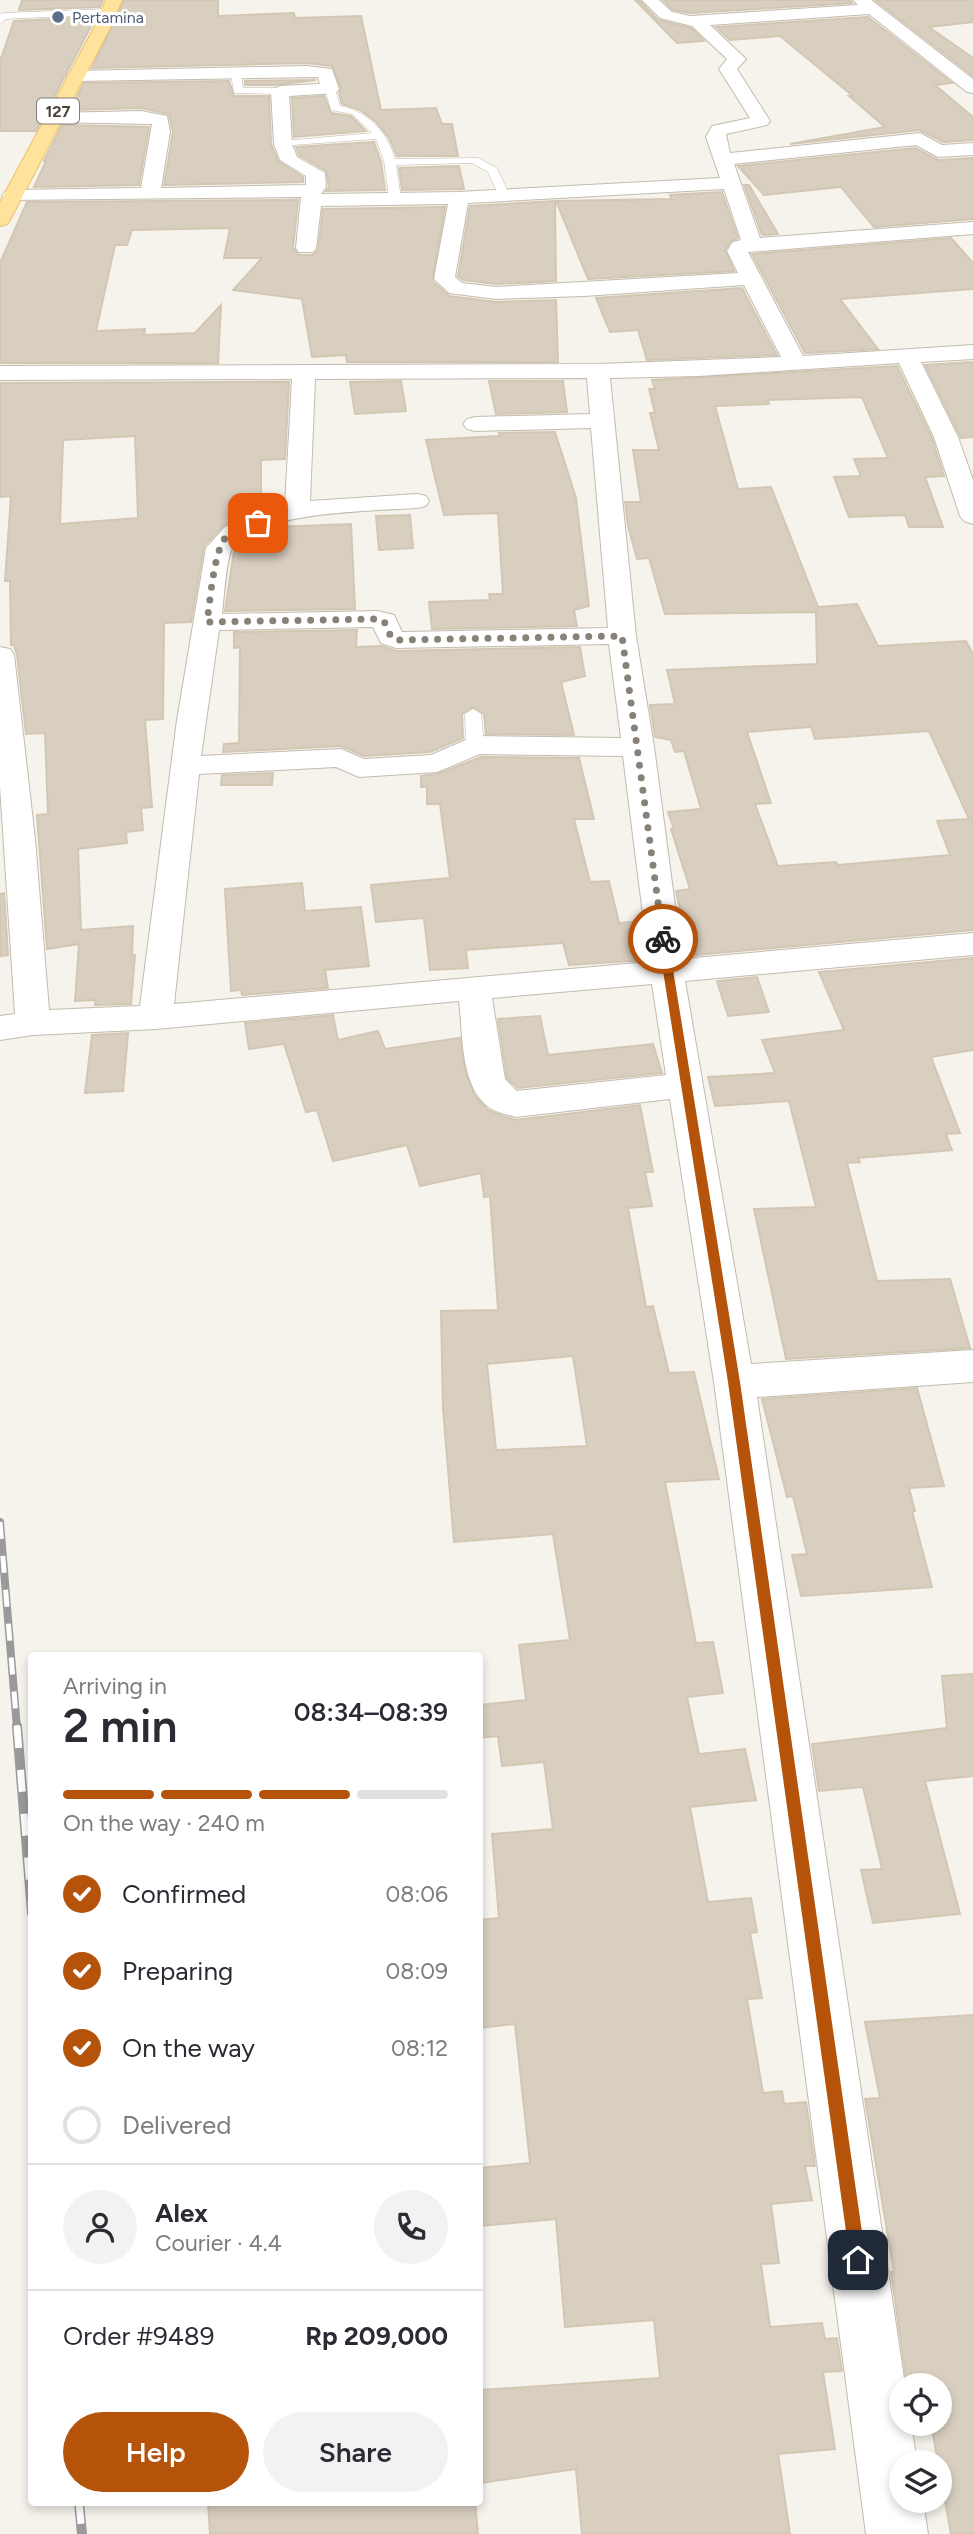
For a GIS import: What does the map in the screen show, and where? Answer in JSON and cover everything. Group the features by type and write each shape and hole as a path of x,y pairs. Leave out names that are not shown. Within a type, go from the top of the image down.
{"main road":[{"name":"127","path":"0,220 76,76 103,17"}],"street":[{"path":"650,0 672,19 696,21 868,5 973,88"},
{"path":"696,21 737,59 728,69 760,118 718,130 715,137 752,243"},
{"path":"76,76 327,74 330,89 281,91 283,144 289,160 315,173 316,187 310,196 306,248"},
{"path":"54,118 141,116 161,120 150,194"},
{"path":"723,159 920,139 938,151 973,149"},
{"path":"12,196 150,194 458,198 732,183"},
{"path":"458,198 444,279 456,289 496,293 563,291 751,278"},
{"path":"787,348 737,251 740,246 973,228"},
{"path":"0,373 598,371 787,348 907,357 973,352"},
{"path":"907,357 946,437 973,516"},
{"path":"598,371 622,636 639,747 667,972 734,1382 897,2534"},
{"path":"297,509 304,373"},
{"path":"475,424 604,421"},
{"path":"156,1017 186,766 219,548 225,537 238,529 297,509 416,501"},
{"path":"207,622 378,619 384,621 391,637 396,640 622,636"},
{"path":"0,655 21,849 33,1023"},
{"path":"186,766 341,758 359,768 437,763 475,746 639,747"},
{"path":"0,1028 33,1023 156,1017 973,944"},
{"path":"474,988 486,1079 493,1092 505,1102 516,1104 686,1085"},
{"path":"734,1382 973,1366"}],"lane":[{"path":"26,26 0,24 3,16 103,17"},
{"path":"236,74 238,91 281,91"},
{"path":"330,89 335,108 356,112 361,122 375,130 379,136 389,162 395,198"},
{"path":"283,144 379,136"},
{"path":"389,162 474,160 493,170 503,194"},
{"path":"473,714 475,746"}],"building":[{"path":"22,0 103,0 100,7 19,10"},
{"path":"124,0 218,0 218,16 294,13 295,18 361,16 381,110 436,108 442,124 452,124 458,156 397,156 389,138 376,122 360,110 342,104 339,93 341,88 332,66 306,63 92,68"},
{"path":"635,0 639,0 658,20 691,28 704,41 677,43"},
{"path":"663,0 850,0 852,3 690,13 673,10"},
{"path":"875,0 973,0 973,22 929,27 973,58 973,76"},
{"path":"96,17 36,131 0,131 0,61 14,21"},
{"path":"868,17 952,83 935,85 973,117 973,140 943,142 920,130 790,144 885,127 849,96 853,96 780,36 730,40 716,27"},
{"path":"316,80 276,85 245,85 245,81"},
{"path":"229,81 234,96 269,96 271,144 278,161 303,177 303,182 164,185 173,132 169,114 141,108 70,110 84,83"},
{"path":"324,96 331,113 351,116 366,131 294,137 292,98"},
{"path":"62,125 149,127 139,185 34,187"},
{"path":"374,142 381,162 385,190 326,191 329,187 326,171 299,155 296,147"},
{"path":"915,148 938,160 973,158 973,219 874,227 841,187 764,195 738,166"},
{"path":"459,166 464,189 402,190 399,168"},
{"path":"744,185 749,185 778,234 762,235"},
{"path":"722,192 738,238 731,241 725,250 734,271 588,279 556,201 672,199 670,195"},
{"path":"298,200 293,248 299,255 313,255 318,250 323,209 445,207 432,281 449,296 496,302 556,300 558,362 347,362 346,355 312,357 302,299 233,290 262,258 224,258 230,228 132,230 127,245 115,245 96,331 145,329 144,335 195,333 221,305 218,363 0,363 0,263 27,202"},
{"path":"555,201 556,281 496,284 463,280 458,276 470,206"},
{"path":"951,238 973,263 973,289 840,299 878,349 805,353 752,254"},
{"path":"742,288 777,355 647,360 638,330 610,332 596,298"},
{"path":"973,362 973,437 961,438 925,365"},
{"path":"897,366 932,438 944,476 925,477 943,527 909,527 905,515 849,517 834,477 861,476 854,459 888,458 862,397 768,400 769,404 715,406 738,489 771,487 818,607 857,604 878,646 966,641 973,654 973,930 684,956 679,918 682,918 676,891 690,889 668,812 701,809 684,751 675,752 671,740 655,737 650,705 675,704 667,670 817,664 816,612 665,614 649,558 637,559 625,502 641,502 633,450 659,450 650,413 655,413 649,389 655,389 652,380","holes":["811,727 815,739 929,731 969,819 937,821 950,855 837,865 836,862 778,866 755,804 771,803 747,732"]},
{"path":"401,381 406,411 355,414 350,382"},
{"path":"489,381 563,381 567,412 496,414"},
{"path":"289,382 285,459 261,460 261,511 224,525 204,546 191,622 164,623 163,719 145,720 152,807 141,808 143,830 126,832 127,843 78,849 81,930 133,926 132,955 135,955 131,1004 95,1005 96,1000 75,1001 79,944 47,949 37,815 48,814 45,733 26,734 17,655 14,645 11,645 10,581 5,581 11,496 0,497 0,383","holes":["135,436 138,518 60,524 63,440"]},
{"path":"555,432 576,498 589,606 574,610 577,626 432,629 429,602 490,600 489,594 503,594 498,513 444,515 426,440 500,436 499,433"},
{"path":"410,515 413,548 379,550 376,516"},
{"path":"351,524 355,609 225,611 234,551 250,536 273,527"},
{"path":"357,630 356,647 382,646 396,651 580,647 585,676 561,682 574,735 486,734 484,714 472,707 462,714 463,738 430,752 364,756 341,746 223,752 224,744 239,743 240,647 234,648 234,632"},
{"path":"481,757 579,758 594,819 574,819 590,882 609,881 619,923 641,921 646,960 569,965 563,943 466,950 468,968 430,970 424,918 376,922 371,885 450,878 440,804 427,804 427,787 421,787 421,776 438,774"},
{"path":"273,773 272,785 221,785 222,775"},
{"path":"302,883 305,911 361,907 369,966 325,970 328,988 242,995 241,990 231,991 225,889"},
{"path":"4,893 8,955 0,956 0,894"},
{"path":"973,958 973,1050 931,1057 960,1133 946,1134 952,1150 858,1158 860,1162 847,1163 877,1281 950,1279 970,1348 786,1359 754,1209 816,1207 789,1101 715,1106 708,1077 775,1073 762,1040 844,1030 819,972"},
{"path":"757,977 769,1012 728,1016 717,981"},
{"path":"333,1015 338,1040 378,1031 385,1049 460,1038 465,1071 475,1096 488,1110 516,1120 640,1105 653,1172 645,1172 652,1206 628,1208 646,1307 653,1306 669,1373 694,1372 719,1479 665,1482 696,1643 713,1642 723,1693 687,1697 699,1754 745,1749 756,1800 690,1807 708,1902 751,1898 757,1932 750,1933 762,1998 747,1999 763,2093 782,2091 784,2104 806,2102 815,2166 805,2166 812,2200 771,2204 779,2263 761,2264 770,2327 822,2323 825,2339 837,2338 842,2371 823,2372 835,2449 778,2454 790,2534 582,2534 576,2469 483,2483 483,2390 660,2378 654,2320 565,2327 556,2219 483,2226 483,2168 530,2163 515,2024 483,2028 483,1920 499,1918 492,1834 553,1829 544,1762 502,1766 498,1736 483,1738 483,1705 526,1700 519,1645 570,1640 553,1534 454,1542 443,1409 441,1311 498,1310 490,1196 484,1197 481,1173 420,1186 407,1145 333,1161 317,1110 306,1112 284,1044 249,1049 245,1023","holes":["573,1356 587,1446 496,1450 487,1364"]},
{"path":"540,1016 548,1055 653,1044 662,1073 518,1088 507,1078 498,1019"},
{"path":"128,1033 123,1091 85,1093 92,1035"},
{"path":"917,1388 944,1486 909,1488 915,1511 912,1511 932,1587 801,1596 792,1555 807,1554 793,1496 787,1497 762,1399"},
{"path":"973,1674 973,1776 925,1781 960,1914 873,1923 861,1870 882,1869 863,1787 819,1791 812,1744 947,1728 942,1676"},
{"path":"973,2015 973,2534 951,2534 947,2513 952,2513 952,2450 936,2450 933,2436 952,2436 952,2373 905,2373 891,2272 894,2272 865,2099 880,2098 865,2022"},
{"path":"208,2506 475,2506 478,2534 210,2534"}],"railway":[{"path":"0,1522 17,1728"},
{"path":"17,1726 28,1863"},
{"path":"79,2506 82,2534"}],"way so far":[{"path":"258,523 238,529 225,537 219,548 207,622 378,619 388,625 391,637 396,640 622,636 663,939"}],"place":[{"name":"Pertamina","path":"58,17"}],"route":[{"path":"663,939 734,1382 858,2260"}]}
